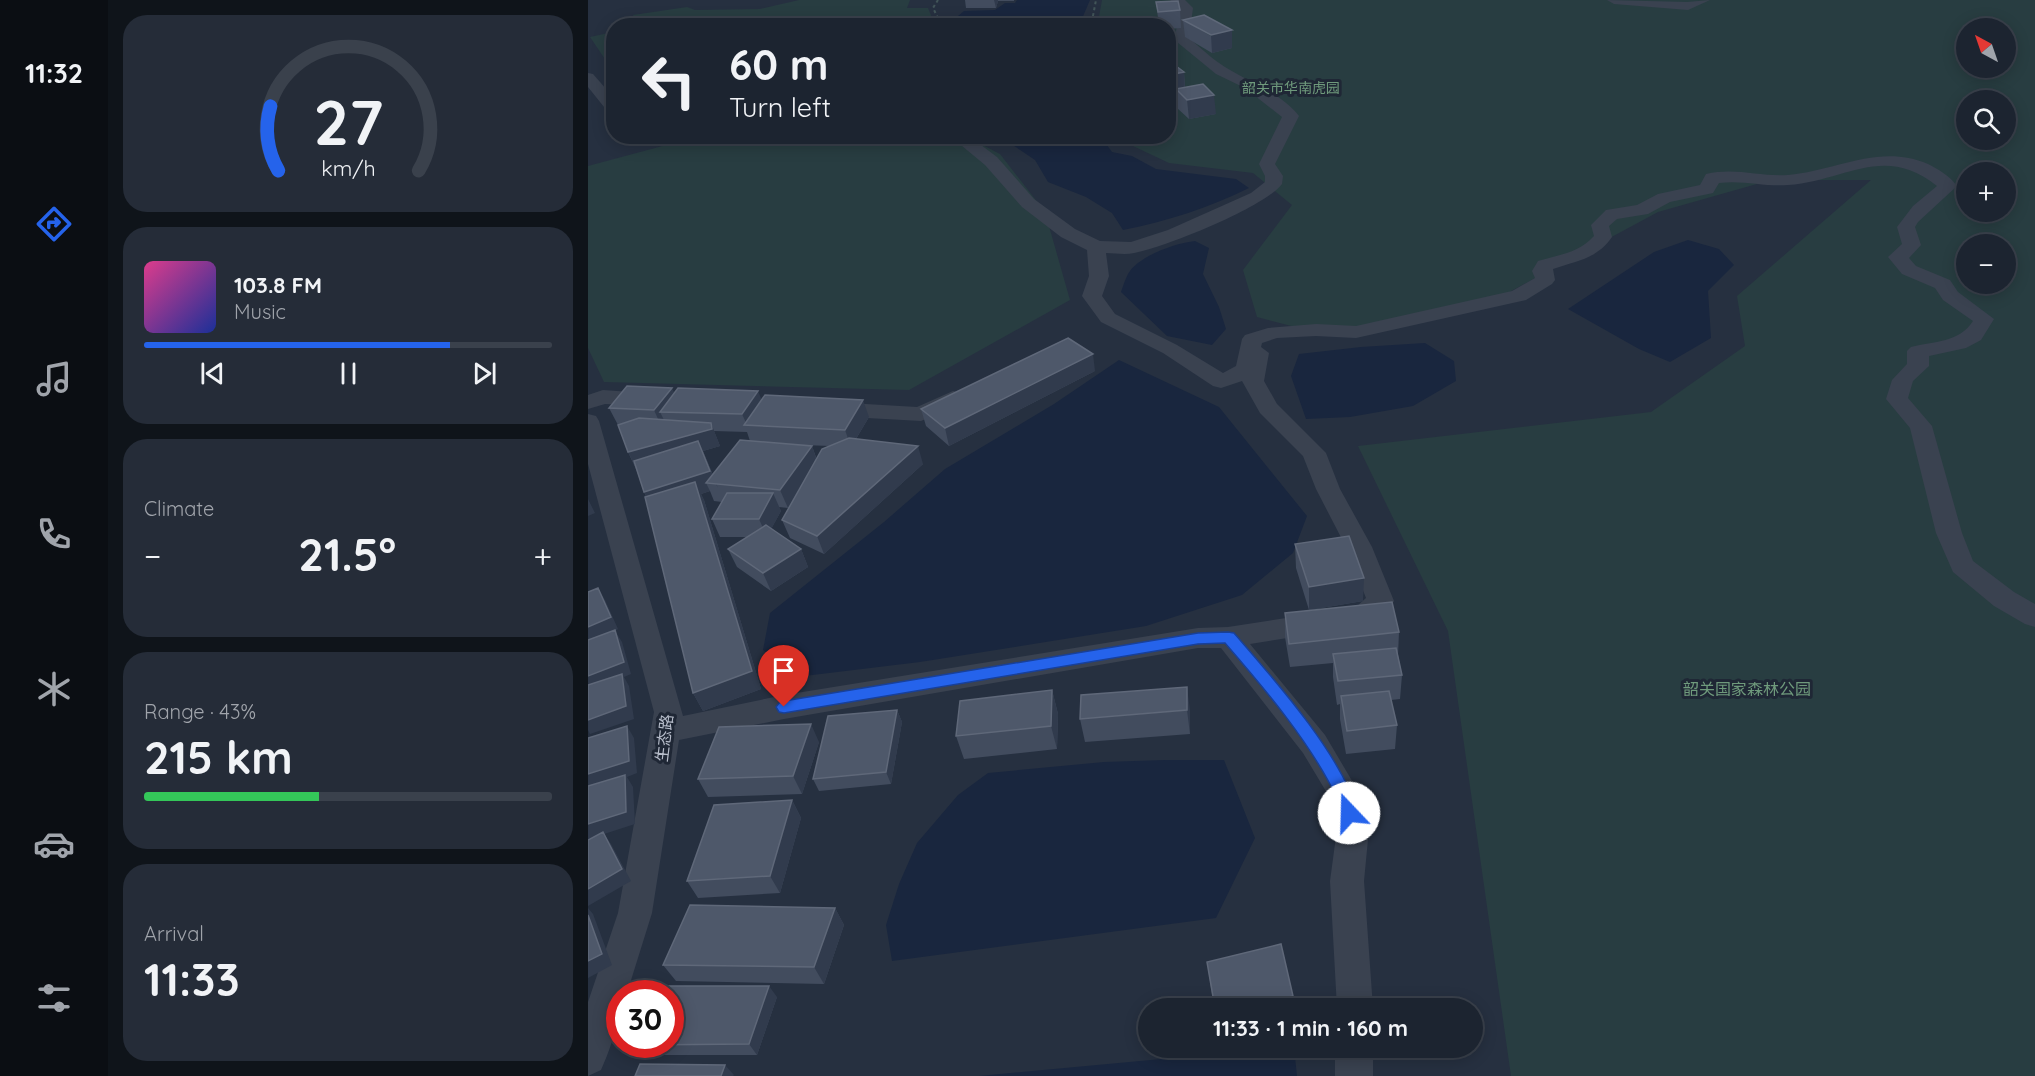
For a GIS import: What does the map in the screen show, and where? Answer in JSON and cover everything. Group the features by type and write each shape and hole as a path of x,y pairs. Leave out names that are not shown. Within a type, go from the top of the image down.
{"street":[{"path":"969,144 991,161 1028,203 1068,233 1096,247 1132,248 1176,234 1257,197 1273,184 1274,176 1267,164 1280,145 1282,131 1291,116 1250,85 1221,71 1182,39 1186,8 1177,0"},
{"path":"1614,0 1688,6 1703,0"},
{"path":"588,77 606,99"},
{"path":"1096,247 1099,276 1092,296 1108,318 1170,349 1221,381 1243,373 1247,366 1252,339 1283,332 1316,330 1356,332 1520,296 1545,279 1542,272 1545,264 1563,258 1576,258 1596,248 1603,237 1600,225 1612,214 1642,210 1664,198 1707,189 1712,178 1747,176 1794,180 1870,160 1911,164 1935,173 1948,186 1922,209 1912,214 1906,227 1912,245 1898,257 1909,270 1943,284 1950,296 1984,319 1974,336 1959,344 1918,351 1918,366 1907,372 1899,384 1897,399 1921,426 1939,501 1962,566 2004,599 2035,617"},
{"path":"666,731 784,707 1198,638 1228,637 1363,616 1382,601 1359,547 1328,489 1314,453 1268,408 1253,381 1263,339 1303,326 1340,330"},
{"path":"815,408 921,414 971,389"},
{"path":"588,402 603,397 673,400"},
{"name":"生态路","path":"588,421 669,712 635,913 588,1057"},
{"path":"1228,637 1256,668 1314,744 1345,796 1353,830 1347,880 1354,998"},
{"path":"1354,1058 1354,1076"}],"path":[{"path":"938,0 933,8 938,18"},
{"path":"1093,18 1096,0"}],"green space":[{"path":"799,0 910,0 907,8 928,8 932,18 634,18 633,15 687,7 695,10 760,9"},
{"name":"韶关国家森林公园","path":"1102,0 2035,0 2035,1076 1511,1076 1448,631 1358,446 1651,412 1745,346 1737,296 1871,180 1771,180 1658,212 1502,296 1330,336 1257,317 1243,270 1292,205 1253,173 1169,163 1131,144 1176,144 1176,18 1099,18"},
{"path":"606,34 606,61 590,37"},
{"path":"670,144 981,144 1000,154 1045,212 1070,300 909,390 604,382 588,348 588,166"}],"water":[{"path":"1017,0 1090,0 1082,18 956,18 964,11 995,10 1005,3 1015,3"},
{"path":"1011,144 1106,144 1112,152 1132,156 1156,169 1236,179 1249,188 1188,213 1123,230 1112,213 1086,197 1048,182 1035,160"},
{"path":"1688,240 1719,249 1734,265 1708,291 1711,338 1670,362 1639,349 1568,309 1654,252"},
{"path":"1195,241 1209,248 1203,274 1219,307 1226,329 1212,345 1167,336 1121,292 1128,274 1140,262 1178,244"},
{"path":"1425,343 1454,361 1456,381 1413,406 1350,417 1306,419 1291,376 1299,354"},
{"path":"1119,360 1219,407 1307,516 1293,553 1242,595 1146,626 920,662 796,677 763,650 770,613 884,522 945,469 1054,404"},
{"path":"1224,760 1255,838 1216,918 892,961 886,925 899,884 917,843 958,795 988,773 1104,762"},
{"path":"1175,1058 1295,1058 1297,1076 979,1076"}],"building":[{"path":"1178,1 1180,10 1158,12 1156,2"},
{"path":"1204,15 1232,30 1211,35 1183,20"},
{"path":"1176,66 1184,72 1176,74"},
{"path":"1203,84 1214,95 1187,100 1176,89"},
{"path":"1068,338 1093,354 945,428 921,409"},
{"path":"627,386 672,388 654,410 609,408"},
{"path":"678,388 758,391 742,414 660,412"},
{"path":"765,395 863,400 845,430 744,425"},
{"path":"639,418 711,423 712,429 628,452 618,425"},
{"path":"849,438 918,446 817,536 782,520 822,449"},
{"path":"740,440 812,446 780,490 706,483"},
{"path":"698,441 710,471 644,492 634,461"},
{"path":"695,482 752,671 693,693 645,497"},
{"path":"727,493 773,493 759,519 712,519"},
{"path":"766,525 801,549 763,573 728,549"},
{"path":"1349,536 1364,578 1309,587 1295,544"},
{"path":"598,588 611,617 588,627 588,592"},
{"path":"1392,602 1399,632 1289,644 1285,613"},
{"path":"615,630 624,662 588,676 588,640"},
{"path":"1396,648 1402,675 1338,681 1333,654"},
{"path":"622,674 626,706 588,720 588,685"},
{"path":"1187,687 1187,710 1080,719 1081,695"},
{"path":"1052,690 1051,726 956,736 960,701"},
{"path":"1389,691 1397,725 1347,731 1341,696"},
{"path":"897,710 886,772 813,779 828,716"},
{"path":"811,724 793,776 698,779 719,727"},
{"path":"627,726 629,761 588,774 588,738"},
{"path":"625,775 626,812 588,824 588,786"},
{"path":"792,800 770,876 687,881 714,805"},
{"path":"603,832 622,869 588,889 588,840"},
{"path":"690,905 835,908 814,967 663,965"},
{"path":"588,915 602,954 588,961"},
{"path":"1281,944 1293,996 1213,998 1207,962"},
{"path":"684,986 769,986 749,1044 684,1045"},
{"path":"640,1064 725,1065 721,1076 635,1076"}],"route":[{"path":"784,707 1198,638 1228,637 1256,668 1314,744 1345,796 1349,813"}],"park label":[{"name":"韶关市华南虎园","path":"1291,88"}]}
